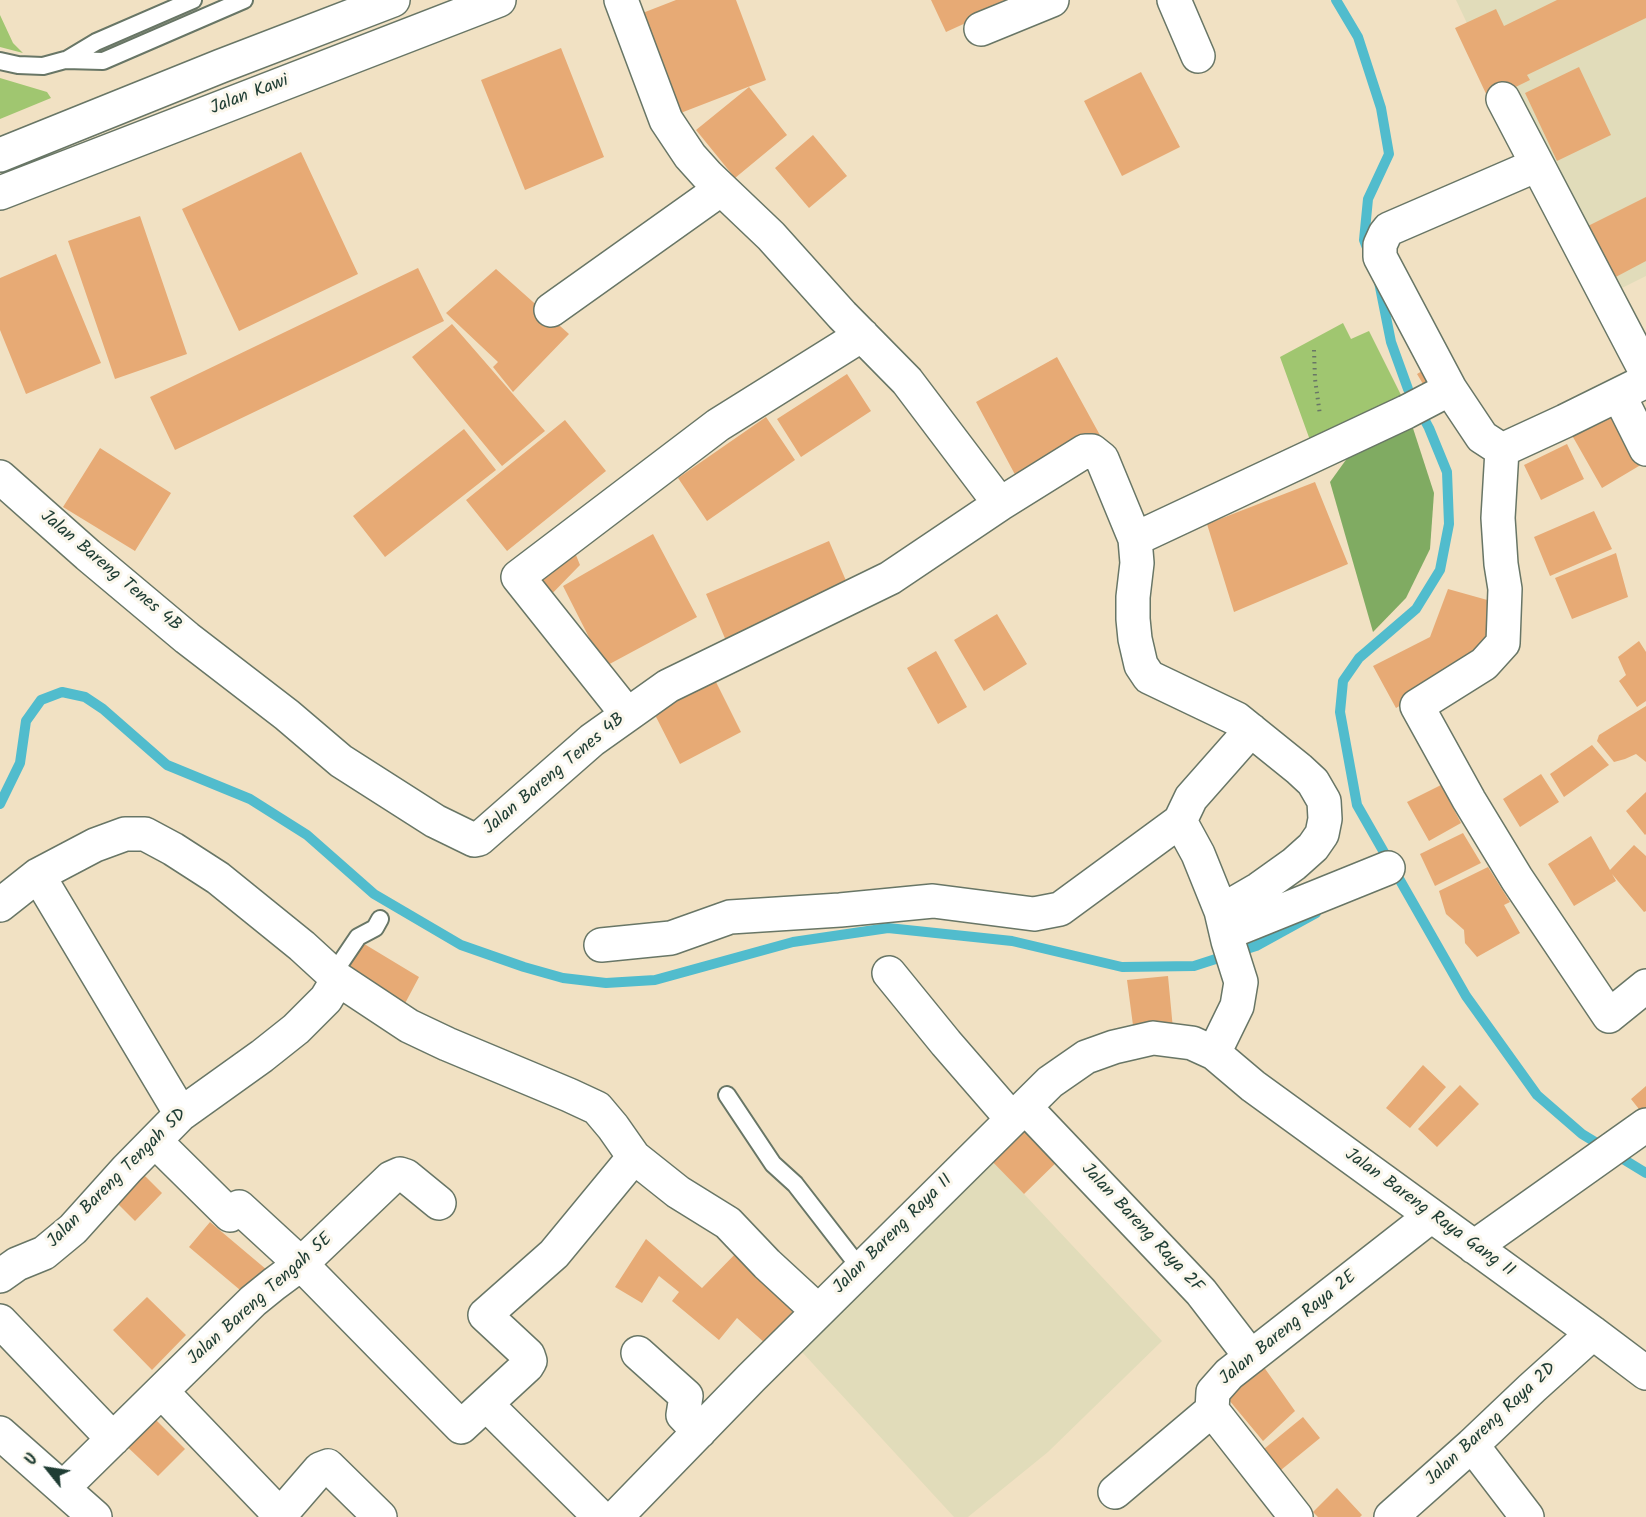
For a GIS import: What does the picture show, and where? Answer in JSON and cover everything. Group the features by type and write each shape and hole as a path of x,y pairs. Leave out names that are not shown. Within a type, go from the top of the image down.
{"street":[{"name":"Jalan Kawi","path":"0,193 499,0"},
{"path":"621,0 666,120 690,156 771,236 862,335 908,381 999,504"},
{"path":"981,29 1052,0"},
{"path":"1174,0 1198,56"},
{"name":"Jalan Kawi","path":"0,155 386,2"},
{"path":"1503,99 1646,372"},
{"path":"1502,450 1482,437 1443,393 1380,257 1380,245 1389,229 1537,165"},
{"path":"551,310 721,189"},
{"path":"627,714 518,577 718,425 862,335"},
{"path":"1502,450 1633,388 1646,449"},
{"path":"1228,939 1259,889 1313,847 1322,834 1325,819 1324,801 1313,782 1237,719 1149,677 1141,665 1135,639 1133,597 1137,563 1135,540 1443,393"},
{"name":"Jalan Bareng Tenes 4B","path":"0,477 187,638 287,715 342,761 435,821 474,840 479,839 592,740 668,686 890,578 999,504 1085,450 1092,451 1102,459 1135,540"},
{"path":"1502,450 1498,518 1505,589 1503,643 1484,664 1417,706 1469,800 1511,869 1609,1016 1646,986"},
{"path":"600,945 671,938 730,917 933,902 1034,914 1059,909 1180,821 1191,798 1251,730"},
{"path":"1180,821 1198,854 1241,982 1237,1006 1214,1053"},
{"path":"0,905 38,875 95,845 125,834 145,834 218,878 294,939 336,977 409,1026 597,1108 634,1157 678,1192 728,1223 767,1264 818,1311"},
{"path":"1228,939 1388,868"},
{"path":"38,875 181,1114"},
{"name":"Jalan Bareng Raya 2F","path":"889,973 946,1043 1201,1292 1251,1357"},
{"name":"Jalan Bareng Tengah 5D","path":"0,1276 17,1264 44,1253 73,1229 181,1114 296,1029 326,999 336,977"},
{"name":"Jalan Bareng Raya II","path":"616,1517 818,1311 1050,1082 1086,1057 1114,1047 1154,1038 1192,1043 1214,1053"},
{"name":"Jalan Bareng Raya Gang II","path":"1214,1053 1253,1086 1646,1373"},
{"path":"1474,1247 1635,1133"},
{"path":"155,1141 230,1215 239,1207 301,1264 461,1427 528,1366 530,1360 485,1315 554,1254 634,1157"},
{"name":"Jalan Bareng Tengah 5E","path":"63,1488 253,1301 301,1264 391,1179 400,1174 406,1176 439,1203"},
{"name":"Jalan Bareng Raya 2E","path":"1296,1517 1234,1441 1212,1410 1212,1392 1229,1374 1431,1216"},
{"path":"0,1321 113,1439"},
{"name":"Jalan Bareng Raya 2D","path":"1391,1517 1593,1333"},
{"path":"638,1353 686,1396 683,1415 699,1432"},
{"path":"162,1392 285,1513 320,1469 328,1466 380,1517"},
{"path":"486,1405 600,1517"},
{"path":"1114,1492 1212,1410"},
{"path":"0,1433 95,1517"},
{"path":"1472,1445 1527,1517"}],"lane":[{"path":"0,61 18,65 43,66 65,60 96,42 194,0"},
{"path":"65,60 103,61 243,0"},
{"path":"336,977 358,937 375,928 380,919"},
{"path":"727,1095 773,1164 795,1184 861,1268"}],"path":[{"path":"1314,350 1319,410 1330,448"}],"shaded area":[{"path":"1456,0 1646,0 1646,276 1612,293 1498,89"},
{"path":"994,1162 1162,1341 1048,1452 968,1517 954,1517 802,1352"}],"green space":[{"path":"0,15 13,43 23,53 0,47"},
{"path":"0,78 47,92 51,98 0,119"},
{"path":"1343,323 1351,339 1369,331 1404,401 1311,443 1280,357"},
{"path":"1410,419 1434,493 1430,549 1406,598 1373,632 1330,482 1353,450"}],"building":[{"path":"676,0 736,0 766,80 678,114 640,14"},
{"path":"931,0 1016,0 946,32"},
{"path":"1557,0 1646,0 1646,18 1527,75 1530,80 1489,100 1455,28 1496,9 1504,26"},
{"path":"561,48 604,157 525,190 481,80"},
{"path":"1579,67 1611,135 1557,161 1525,93"},
{"path":"1141,72 1180,147 1122,176 1084,101"},
{"path":"749,87 787,135 735,178 696,130"},
{"path":"813,135 847,176 809,208 775,168"},
{"path":"301,152 358,274 239,331 182,209"},
{"path":"1646,197 1646,261 1612,279 1586,227"},
{"path":"140,216 187,354 115,379 68,241"},
{"path":"56,254 101,363 26,394 0,330 0,278"},
{"path":"418,268 444,321 175,450 150,397"},
{"path":"496,269 569,334 513,392 493,367 498,362 446,313"},
{"path":"452,324 545,431 502,466 412,357"},
{"path":"1057,357 1101,437 1019,482 976,402"},
{"path":"1429,367 1438,383 1426,389 1417,374"},
{"path":"847,374 871,411 801,457 777,419"},
{"path":"1611,406 1644,463 1602,488 1569,430"},
{"path":"766,417 795,460 707,521 678,478"},
{"path":"565,420 606,471 507,551 466,500"},
{"path":"464,429 496,470 385,557 353,516"},
{"path":"1567,444 1584,479 1541,500 1524,465"},
{"path":"100,448 171,493 135,551 63,507"},
{"path":"1315,482 1348,564 1234,612 1207,524"},
{"path":"1594,511 1612,549 1550,576 1534,537"},
{"path":"653,534 697,617 604,667 563,586"},
{"path":"829,541 850,590 727,643 706,594"},
{"path":"571,543 580,565 542,604 526,577"},
{"path":"1616,553 1628,597 1572,619 1555,578"},
{"path":"1448,589 1498,603 1482,652 1396,708 1373,666 1430,637"},
{"path":"997,614 1027,664 984,691 954,640"},
{"path":"1639,641 1646,652 1646,701 1637,707 1619,681 1626,675 1618,657"},
{"path":"936,651 967,707 938,724 907,668"},
{"path":"715,680 741,732 680,764 653,711"},
{"path":"1646,706 1646,762 1636,754 1614,762 1597,741 1599,735"},
{"path":"1592,745 1609,765 1564,797 1550,774"},
{"path":"1541,774 1559,802 1520,827 1503,799"},
{"path":"1441,785 1461,823 1429,841 1407,802"},
{"path":"1646,792 1646,834 1645,835 1626,811"},
{"path":"1463,833 1481,863 1435,886 1420,854"},
{"path":"1591,836 1610,870 1634,845 1646,856 1646,911 1644,912 1612,874 1616,881 1574,906 1548,864"},
{"path":"1488,867 1510,902 1504,905 1520,933 1477,957 1465,943 1464,930 1446,914 1439,891"},
{"path":"361,942 419,977 401,1011 340,973"},
{"path":"1168,976 1173,1029 1134,1033 1127,980"},
{"path":"1423,1065 1446,1087 1410,1128 1386,1108"},
{"path":"1460,1085 1479,1104 1437,1147 1418,1129"},
{"path":"1646,1086 1646,1118 1631,1099"},
{"path":"1027,1114 1065,1154 1024,1194 985,1154"},
{"path":"135,1166 162,1193 135,1221 108,1194"},
{"path":"210,1222 267,1270 246,1295 189,1247"},
{"path":"646,1239 702,1288 741,1248 799,1308 766,1344 737,1318 719,1340 672,1301 679,1292 659,1276 642,1303 615,1287"},
{"path":"147,1297 186,1335 152,1370 113,1330"},
{"path":"1261,1363 1295,1411 1263,1441 1224,1394"},
{"path":"146,1410 185,1449 158,1476 119,1439"},
{"path":"1303,1417 1320,1438 1281,1470 1264,1449"},
{"path":"1337,1488 1362,1515 1360,1517 1318,1517 1313,1512"}],"waterway":[{"path":"1336,0 1358,37 1381,108 1389,154 1368,199 1364,240 1369,253"},
{"path":"1379,282 1391,342 1408,389 1429,428 1447,472 1449,524 1440,570 1416,609 1359,658 1343,681 1340,712 1357,805 1466,996 1537,1095 1582,1134 1646,1173"},
{"path":"0,804 20,763 26,721 41,700 62,692 85,697 103,709 167,765 250,799 307,835 374,894 461,945 563,978 606,983 655,980 793,942 888,928 1012,941 1122,967 1194,966 1256,946 1316,913"}]}
